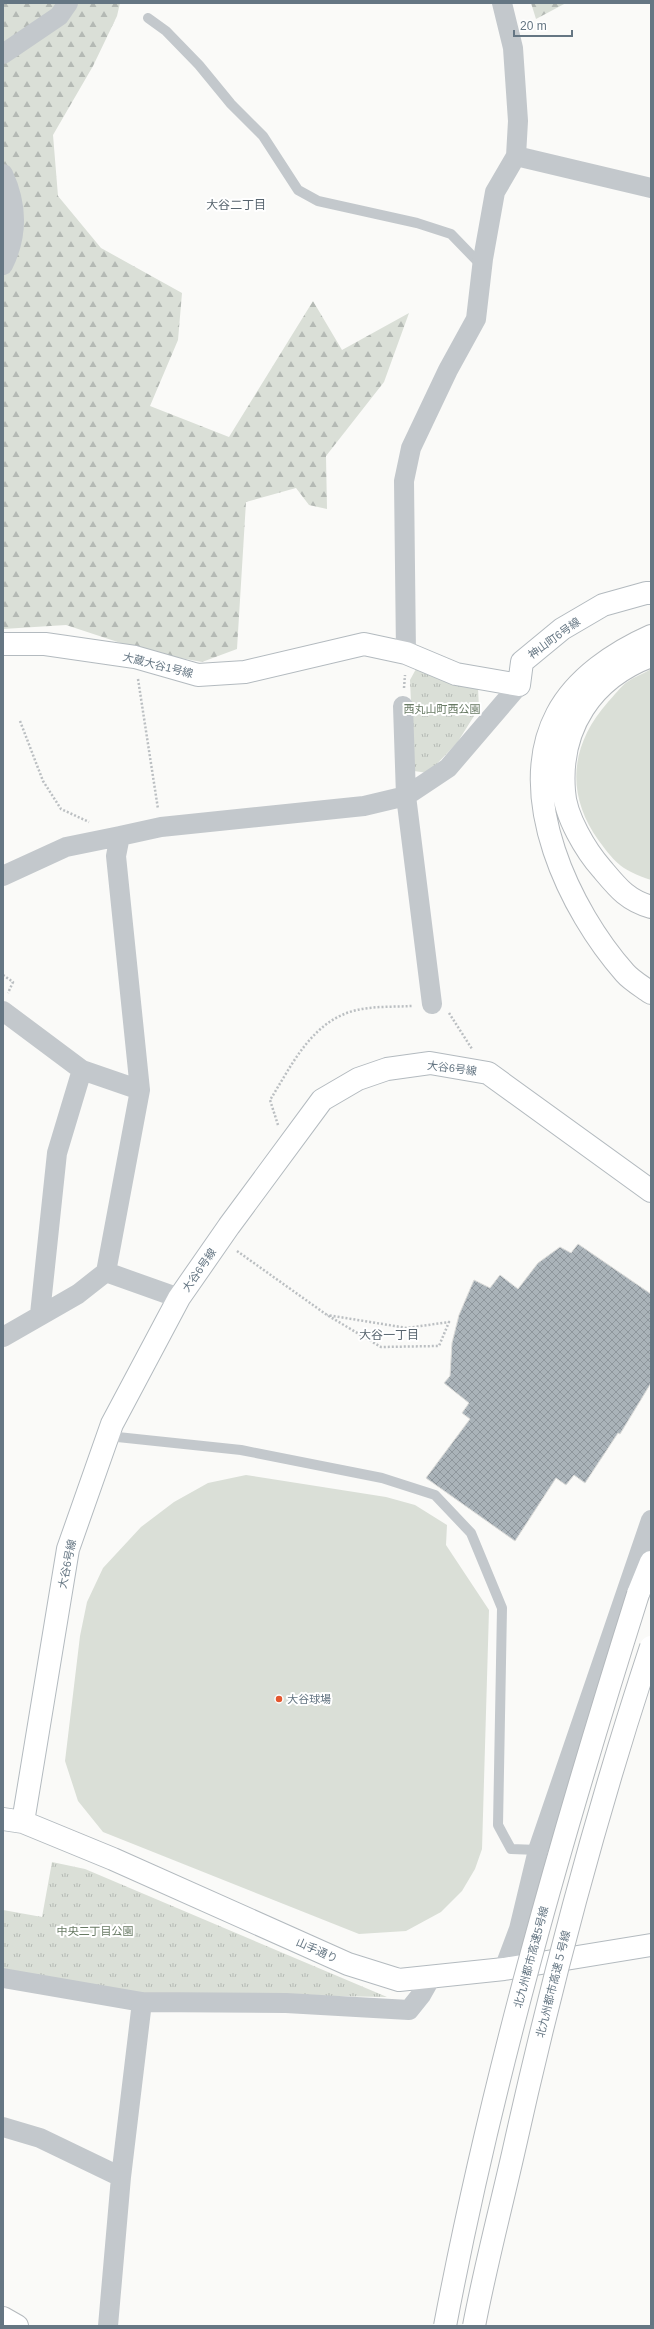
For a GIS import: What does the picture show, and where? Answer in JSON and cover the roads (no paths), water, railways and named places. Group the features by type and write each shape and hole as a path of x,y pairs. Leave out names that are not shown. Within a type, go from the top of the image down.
{"main road":[{"name":"神山町6号線","path":"519,685 522,662 562,629 603,605 646,592 651,593"},
{"path":"651,636 629,646 602,664 575,688 557,714 546,742 542,776 544,811 556,859 574,899 626,973 651,993"},
{"name":"大蔵大谷1号線","path":"3,644 44,644 135,657 198,675 245,672 364,644 406,653"},
{"path":"406,653 456,674 519,685"},
{"path":"651,656 618,674 586,702 574,726 566,750 564,792 574,824 592,858 624,895 651,907"},
{"path":"592,858 626,881 651,894"},
{"name":"大谷6号線","path":"13,1820 68,1549 108,1436 179,1298 220,1239 322,1100 358,1079 387,1070 430,1063 488,1073 651,1191"},
{"path":"638,1594 651,1562"},
{"path":"638,1594 651,1569"},
{"name":"北九州都市高速5号線","path":"445,2326 482,2151 524,1981 560,1847 638,1594"},
{"name":"北九州都市高速５号線","path":"474,2326 534,2058 604,1797 651,1647"},
{"name":"山手通り","path":"13,1820 113,1859 348,1964 399,1980 430,1979 504,1969 651,1945"}],"street":[{"path":"3,54 59,16 68,3"},
{"path":"406,653 404,481 411,448 448,370 476,319 482,266 495,192 516,156 518,121 513,48 502,3"},
{"path":"516,156 651,188"},
{"path":"3,174 12,192 15,226 10,250 3,265"},
{"path":"3,876 66,847 161,827 364,806 406,796 448,768 519,685"},
{"path":"403,706 406,796 432,1004"},
{"path":"3,1337 40,1314 78,1294 106,1272 140,1090 116,856 120,836"},
{"path":"4,1005 82,1070 140,1090"},
{"path":"40,1314 57,1153 82,1070"},
{"path":"106,1272 179,1298"},
{"path":"504,1969 519,1929 538,1850 651,1520"},
{"path":"3,1978 142,2002 286,2003 409,2010 421,1995 430,1979"},
{"path":"108,2326 121,2176 142,2002"},
{"path":"3,2127 40,2138 121,2176"}],"lane":[{"path":"148,18 166,31 199,64 231,104 263,136 276,160 298,190 318,201 417,223 451,234 482,266"},
{"path":"108,1436 241,1450 382,1478 435,1496 471,1533 502,1608 498,1825 511,1849 538,1850"}],"place":[{"name":"大谷球場","path":"279,1699"}],"district":[{"name":"大谷二丁目","path":"236,205"},
{"name":"大谷一丁目","path":"389,1335"}],"park label":[{"name":"西丸山町西公園","path":"442,709"},
{"name":"中央二丁目公園","path":"95,1931"}]}
